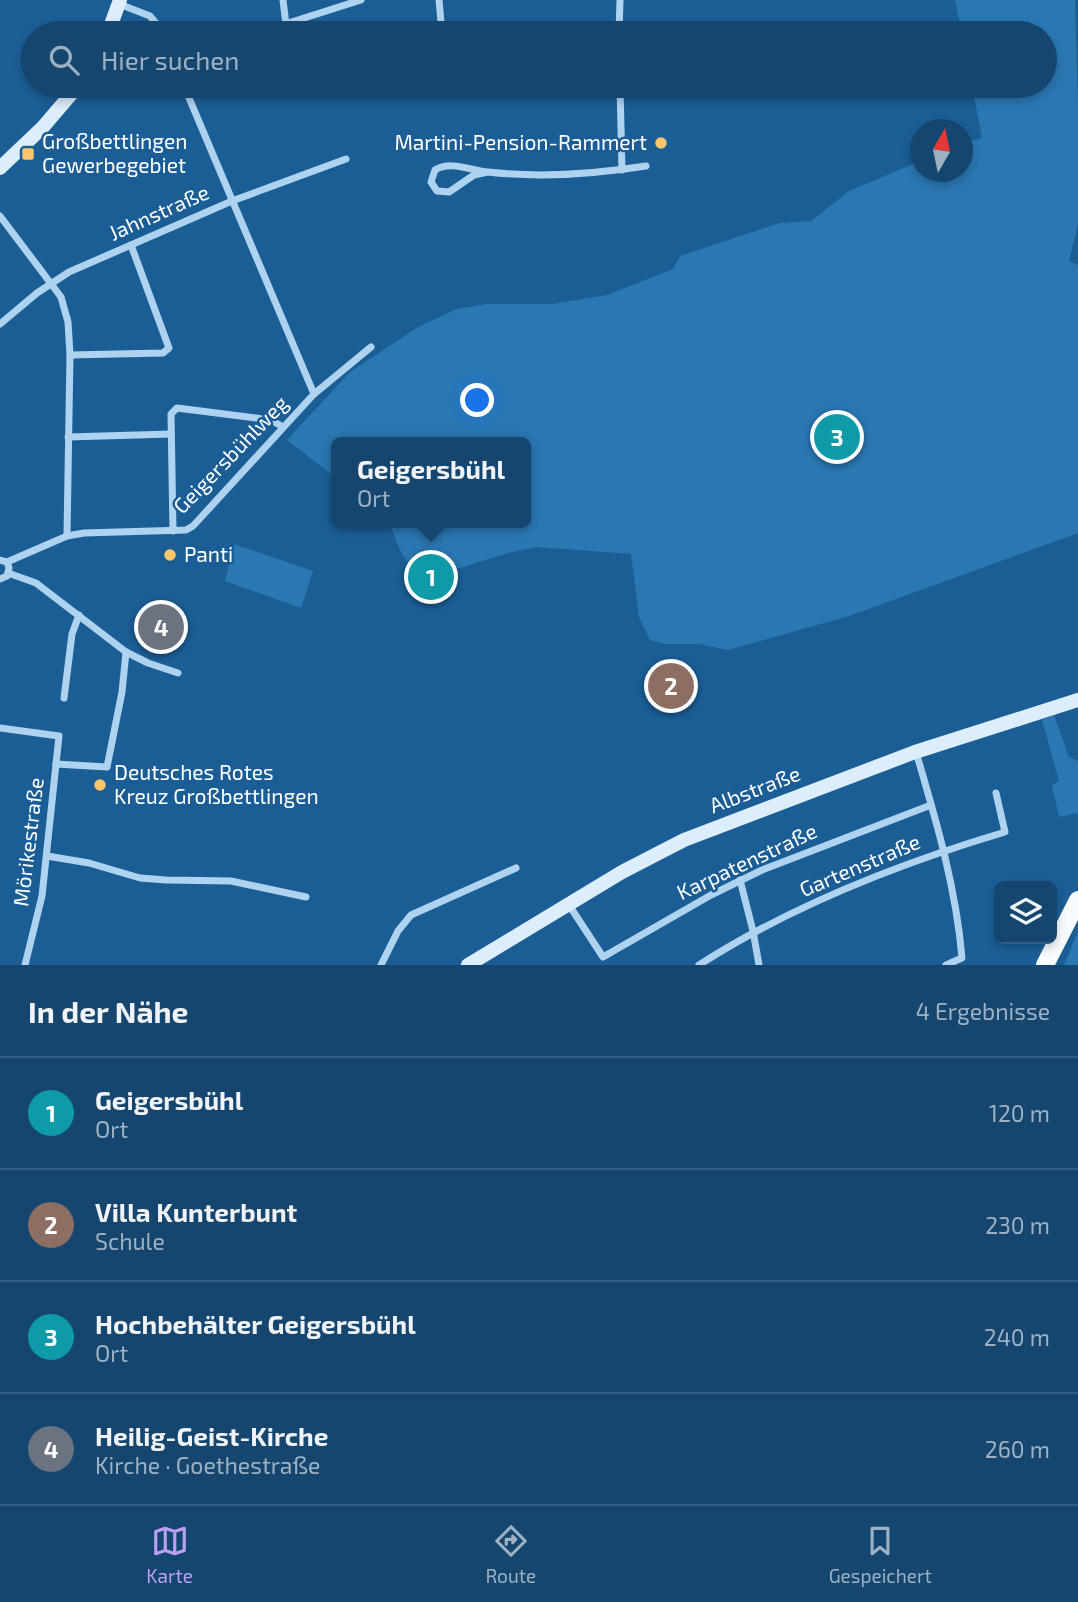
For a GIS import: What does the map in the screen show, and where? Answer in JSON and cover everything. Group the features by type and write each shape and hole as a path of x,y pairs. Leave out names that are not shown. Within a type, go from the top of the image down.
{"main road":[{"path":"1045,965 1078,901"}],"street":[{"path":"283,0 285,21"},
{"path":"294,21 361,0"},
{"path":"439,0 441,21"},
{"path":"620,0 620,21"},
{"path":"112,21 119,2 149,16 153,21"},
{"path":"0,168 43,127 68,98"},
{"name":"Geigersbühlweg","path":"189,98 307,383 314,394"},
{"path":"620,98 622,170"},
{"name":"Jahnstraße","path":"0,324 69,272 232,201 346,159"},
{"path":"488,172 474,175 449,192 437,191 431,182 433,173 439,167 488,172 571,174 646,166"},
{"path":"0,216 52,283 61,298 68,322 70,355 67,536"},
{"path":"70,355 163,353 169,348 131,245"},
{"name":"Geigersbühlweg","path":"3,561 67,536 84,533 186,530 193,526 314,394 371,347"},
{"path":"173,531 171,414 177,408 271,420 283,427"},
{"path":"68,438 171,434"},
{"path":"0,579 8,573 9,568 3,561"},
{"path":"8,573 36,583 126,652 178,673"},
{"path":"64,698 72,634 79,615"},
{"name":"Mörikestraße","path":"25,965 42,896 56,764 107,767 120,704 126,652"},
{"name":"Albstraße","path":"470,965 643,860 684,840 915,752 1078,700"},
{"path":"0,728 60,736 56,764"},
{"path":"915,752 944,850 957,911 962,958 946,965"},
{"name":"Gartenstraße","path":"699,965 753,932 944,850 1005,832 996,793"},
{"name":"Karpatenstraße","path":"569,905 603,957 740,880 931,805"},
{"path":"47,856 89,863 140,878 231,881 306,897"},
{"path":"381,965 398,931 411,915 516,868"},
{"path":"740,880 758,965"}],"shaded area":[{"path":"955,0 1075,0 1078,224 1069,261 1078,265 1078,533 849,616 728,650 699,644 665,644 650,640 639,617 631,554 537,547 463,567 421,574 405,558 392,528 531,528 531,437 331,437 331,474 287,440 350,372 418,327 457,309 486,304 552,304 607,295 673,269 680,256 780,223 811,221 849,191 910,165 910,182 973,182 973,140 982,138 974,98 1057,98 1057,21 959,21"},
{"path":"234,544 313,571 301,608 225,581"},
{"path":"1054,715 1069,757 1078,761 1078,813 1059,817 1052,785 1059,781 1042,720"},
{"path":"1078,931 1078,965 1064,965"}],"place":[{"name":"Martini-Pension-Rammert","path":"661,143"},
{"name":"Großbettlingen Gewerbegebiet","path":"28,154"},
{"name":"Hochbehälter Geigersbühl","path":"837,437"},
{"name":"Panti","path":"170,555"},
{"name":"Geigersbühl","path":"431,577"},
{"name":"Heilig-Geist-Kirche","path":"161,627"},
{"name":"Villa Kunterbunt","path":"671,686"},
{"name":"Deutsches Rotes Kreuz Großbettlingen","path":"100,785"}]}
